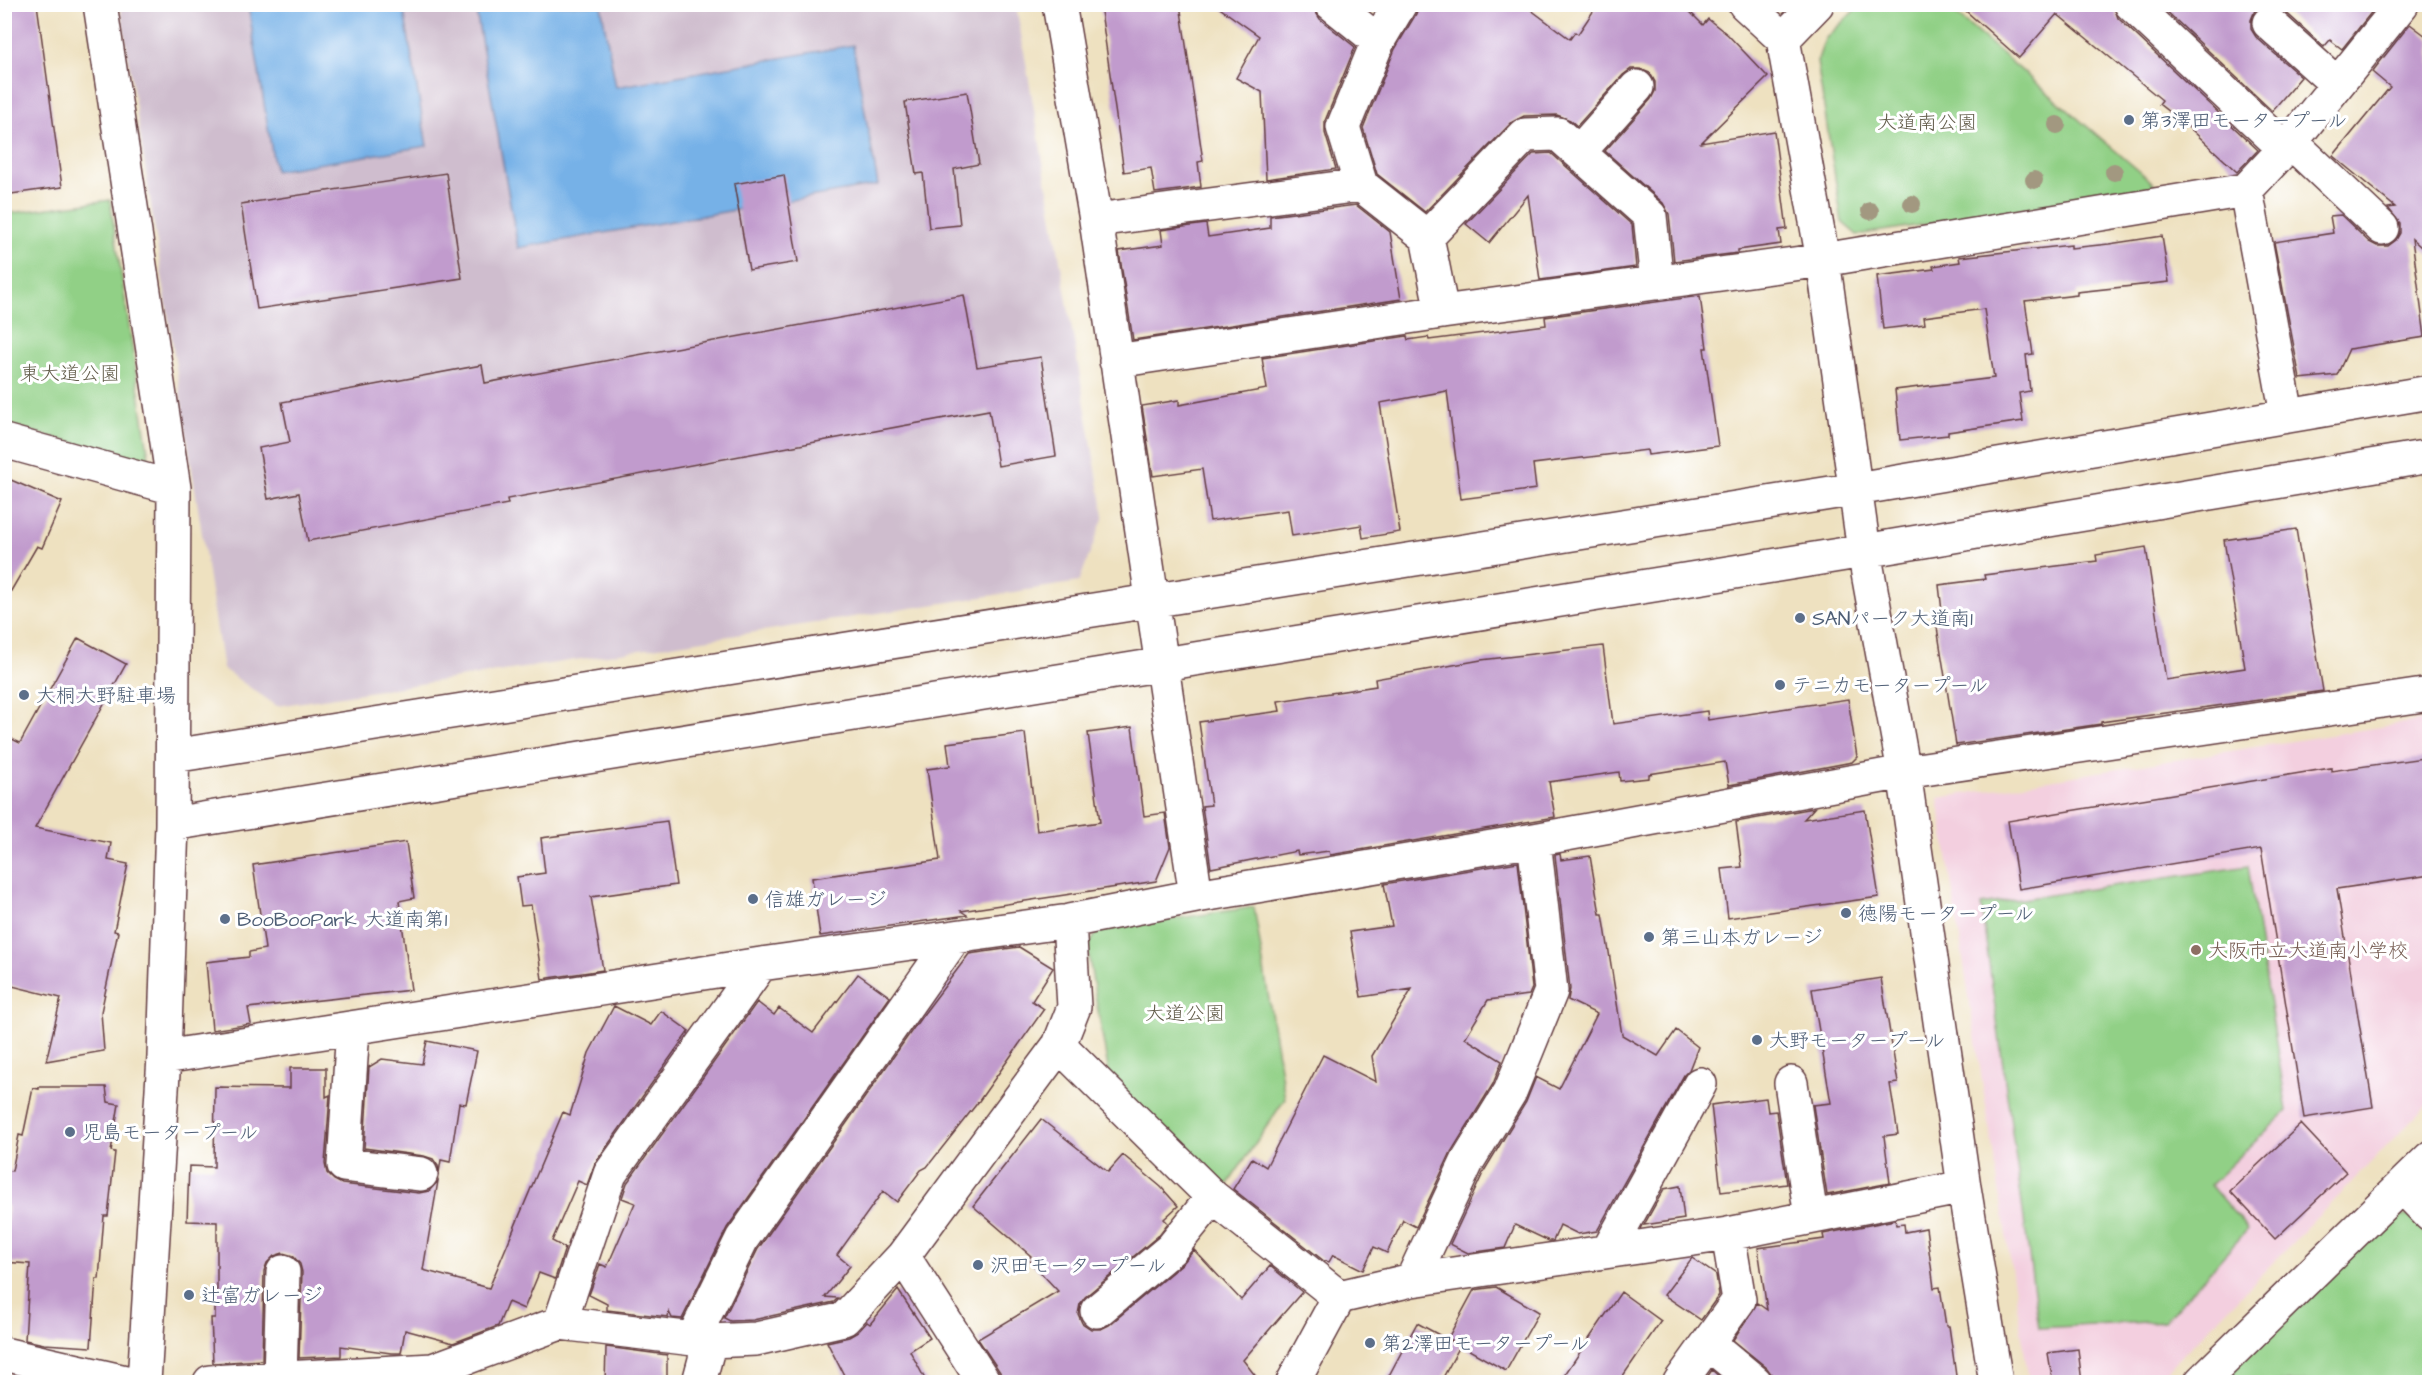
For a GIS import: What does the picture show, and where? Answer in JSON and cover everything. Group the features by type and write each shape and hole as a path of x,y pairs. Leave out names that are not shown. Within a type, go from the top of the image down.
{"street":[{"path":"100,4 174,488 172,824 164,1057 144,1383"},
{"path":"1059,4 1096,220 1196,896"},
{"path":"1332,4 1378,41"},
{"path":"1400,4 1378,41 1343,127 1361,185 1427,237 1442,312"},
{"path":"1744,4 1783,39 1823,260 1864,551 1904,772 1964,1187 1996,1383"},
{"path":"1783,39 1816,4"},
{"path":"2131,4 2382,228"},
{"path":"1116,361 1442,312 1823,260 2246,190 2288,146 2402,4"},
{"path":"2269,23 2337,84"},
{"path":"1579,152 1637,87"},
{"path":"1427,237 1525,135 1558,134 1650,216 1657,283"},
{"path":"1096,220 1361,185"},
{"path":"2246,190 2287,415"},
{"path":"173,756 1856,489 2430,392"},
{"path":"4,441 174,488"},
{"path":"172,824 1864,551 2430,456"},
{"path":"164,1057 760,964 1069,921 1196,896 1534,840 1904,772 2430,694"},
{"path":"1412,1280 1467,1162 1510,1092 1551,991 1534,840"},
{"path":"210,1383 280,1378 436,1376 560,1323 702,1340 756,1338 844,1319 903,1256 1059,1045 1074,1007 1069,921"},
{"path":"699,1383 702,1340 742,1239 954,938"},
{"path":"560,1323 610,1174 760,964"},
{"path":"353,1028 344,1165 422,1174"},
{"path":"1059,1045 1213,1197 1339,1297"},
{"path":"1791,1083 1811,1217"},
{"path":"1608,1251 1700,1084"},
{"path":"2201,1383 2430,1158"},
{"path":"2402,1186 2430,1215"},
{"path":"1293,1383 1339,1297 1412,1280 1728,1233 1964,1187"},
{"path":"1097,1311 1171,1249 1213,1197"},
{"path":"1680,1383 1739,1300 1728,1233"},
{"path":"903,1256 984,1383"},
{"path":"280,1378 283,1272"},
{"path":"1708,1343 1755,1383"},
{"path":"4,1354 126,1383"}],"shaded area":[{"path":"120,5 1016,5 1104,516 1079,582 277,706 223,669"},
{"name":"大阪市立大道南小学校","path":"2429,719 2429,1103 2156,1382 2029,1382 1938,798"}],"green space":[{"name":"大道南公園","path":"1860,5 1945,5 2159,188 1857,235 1842,222 1817,62 1825,39"},
{"name":"東大道公園","path":"110,200 150,465 5,424 4,214"},
{"path":"2248,866 2287,1111 2210,1185 2248,1229 2165,1321 2039,1328 1981,905"},
{"name":"大道公園","path":"1254,907 1285,1099 1226,1187 1110,1080 1087,947 1099,930"},
{"path":"2387,1214 2409,1216 2429,1238 2429,1382 2216,1382"}],"water":[{"path":"248,5 403,5 427,146 275,171"},
{"path":"475,5 601,5 616,87 853,45 878,185 518,248"}],"building":[{"path":"4,4 37,4 62,187 4,195"},
{"path":"1100,4 1180,4 1203,161 1198,162 1201,187 1155,193 1151,168 1124,172"},
{"path":"1214,4 1314,4 1320,19 1355,47 1325,121 1325,133 1336,169 1266,179 1262,92 1236,78 1259,36"},
{"path":"1419,4 1523,4 1570,39 1575,32 1578,34 1598,4 1682,4 1703,25 1708,19 1728,35 1768,77 1701,143 1774,131 1787,229 1779,230 1781,244 1738,250 1738,253 1674,261 1669,214 1663,203 1605,151 1651,99 1655,91 1655,82 1650,73 1640,69 1631,69 1623,75 1577,126 1570,120 1557,115 1524,116 1512,122 1425,212 1377,174 1363,128 1395,49 1416,14"},
{"path":"1958,4 2113,4 2118,18 2258,150 2237,172 2193,131 2159,104 2162,100 2057,14 2019,58"},
{"path":"2159,4 2378,4 2342,49 2330,40 2324,47 2282,9 2273,5 2264,5 2255,10 2251,20 2251,29 2256,37 2301,77 2272,111"},
{"path":"2410,24 2430,39 2430,255 2412,239 2425,337 2349,349 2337,375 2300,379 2274,242 2333,233 2330,216 2341,215 2369,242 2377,246 2388,246 2396,240 2400,233 2400,223 2388,208 2395,207 2333,156 2390,87 2372,72"},
{"path":"967,92 979,164 954,169 960,225 929,228 923,173 916,174 905,102"},
{"path":"1551,153 1632,225 1636,267 1540,280 1528,195 1489,243 1466,224 1533,154"},
{"path":"446,173 462,278 257,309 241,204"},
{"path":"784,175 798,262 749,270 734,184"},
{"path":"1356,205 1390,232 1401,299 1133,340 1119,251 1163,245 1161,230 1206,224 1208,237 1270,228 1270,216"},
{"path":"2162,236 2169,282 2077,292 2077,295 2025,301 2033,354 2026,355 2030,391 2019,393 2023,421 1948,432 1948,435 1900,440 1895,390 1994,378 1984,309 1924,317 1925,324 1883,329 1877,276 1934,269 1933,266 1960,262 1959,257 2071,245 2071,248"},
{"path":"964,295 977,367 1041,357 1056,456 998,466 989,410 507,499 508,504 308,541 299,493 268,499 259,448 290,442 282,402 482,365 485,383"},
{"path":"1700,296 1707,348 1704,348 1718,446 1648,455 1647,450 1533,464 1536,489 1461,499 1447,391 1380,403 1400,532 1363,538 1361,525 1292,536 1288,510 1210,521 1202,469 1153,476 1142,406 1179,400 1179,405 1267,389 1262,358 1407,336 1408,340 1428,337 1429,340 1546,325 1545,317"},
{"path":"4,477 62,502 42,548 37,546 4,603"},
{"path":"2296,529 2323,691 1956,745 1936,621 1943,620 1939,585 1985,579 1984,575 2097,561 2096,555 2146,547 2166,680 2245,668 2224,540"},
{"path":"78,638 126,664 35,828 111,843 108,860 128,864 114,931 118,932 101,1012 104,1051 46,1061 61,998 4,984 4,735 20,743"},
{"path":"1603,646 1613,724 1707,711 1708,720 1848,699 1857,757 1852,762 1729,785 1725,762 1649,774 1649,778 1620,781 1619,772 1549,782 1555,817 1330,855 1329,851 1298,855 1297,851 1211,868 1202,806 1211,805 1199,722 1280,711 1278,701 1376,686 1375,679 1481,660"},
{"path":"1132,727 1144,816 1165,813 1170,847 1156,881 961,911 967,915 820,936 812,878 940,860 927,769 950,766 947,743 1025,733 1037,831 1100,822 1088,733"},
{"path":"2430,757 2430,875 2337,889 2373,1107 2304,1118 2261,849 2019,889 2008,821 2331,768 2331,771"},
{"path":"1814,808 1804,819 1865,810 1879,897 1728,918 1722,869 1742,867 1736,822"},
{"path":"667,821 676,885 591,897 603,970 542,979 531,905 521,906 517,877 545,873 541,838"},
{"path":"406,842 414,898 399,901 411,990 248,1008 251,1024 212,1030 206,962 249,957 249,952 265,949 253,865"},
{"path":"1560,854 1561,860 1590,856 1600,914 1603,914 1622,1035 1658,1056 1676,1030 1698,1047 1689,1070 1684,1075 1597,1231 1578,1234 1560,1225 1553,1241 1549,1241 1515,1225 1505,1248 1468,1253 1450,1244 1484,1171 1526,1102 1536,1077 1559,1089 1597,1014 1568,1000 1570,989 1555,855"},
{"path":"1518,862 1532,988 1529,995 1488,1000 1465,1038 1502,1061 1493,1084 1451,1152 1416,1227 1403,1220 1387,1253 1374,1247 1363,1270 1333,1255 1329,1262 1324,1261 1233,1189 1252,1158 1266,1167 1323,1055 1376,1082 1372,1056 1412,989 1361,997 1350,932 1392,926 1384,884"},
{"path":"1019,947 1053,968 1032,1001 1044,1009 979,1101 927,1167 921,1170 897,1202 883,1191 837,1255 850,1266 825,1297 838,1298 834,1302 753,1320 730,1321 724,1318 758,1249 920,1019 969,954"},
{"path":"858,974 890,997 727,1228 682,1319 672,1318 669,1312 668,1317 607,1310 607,1304 589,1295 600,1264 607,1267 635,1203 622,1198 627,1183 757,1002 774,1015 779,1008 813,1033"},
{"path":"1881,978 1898,1083 1890,1084 1898,1134 1884,1136 1890,1183 1827,1195 1813,1105 1831,1103 1812,989"},
{"path":"614,1006 651,1025 661,1011 689,1031 595,1163 587,1185 578,1181 552,1241 565,1248 555,1279 539,1273 524,1309 508,1302 498,1326 453,1343 405,1330 401,1353 341,1346 341,1356 299,1358 302,1272 300,1264 293,1256 283,1253 274,1256 267,1263 264,1271 262,1360 213,1363 211,1318 215,1318 215,1292 217,1292 217,1222 187,1221 189,1166 214,1167 215,1087 290,1088 290,1068 326,1068 326,1097 330,1095 325,1164 327,1173 342,1184 419,1193 429,1191 438,1181 423,1270 489,1288 563,1112 570,1115 589,1053"},
{"path":"427,1041 477,1051 466,1104 459,1103 450,1162 441,1160 439,1173 438,1166 433,1159 424,1156 364,1148 369,1067 382,1059 422,1064"},
{"path":"39,1087 106,1087 108,1102 119,1104 111,1151 115,1152 108,1216 104,1216 99,1279 96,1279 91,1347 44,1344 25,1340 30,1264 4,1262 8,1206 4,1205 4,1170 12,1171 19,1135 23,1136 33,1088 39,1089"},
{"path":"1766,1098 1768,1112 1776,1111 1787,1184 1721,1192 1711,1105"},
{"path":"1041,1119 1108,1172 1123,1155 1161,1187 1178,1206 1164,1219 1168,1223 1158,1236 1085,1297 1080,1304 1078,1314 1082,1323 1091,1329 1101,1329 1109,1325 1183,1263 1194,1250 1241,1300 1270,1266 1302,1292 1243,1360 1261,1383 1003,1383 1000,1372 978,1339 1058,1291 1028,1259 1031,1256 973,1206"},
{"path":"2301,1124 2346,1172 2275,1239 2230,1191"},
{"path":"1680,1186 1684,1219 1644,1225 1664,1189"},
{"path":"1895,1220 1896,1225 1904,1224 1905,1232 1926,1228 1934,1288 1940,1287 1946,1326 1949,1326 1957,1383 1773,1383 1772,1375 1767,1368 1733,1340 1757,1303 1767,1310 1758,1248 1824,1239 1823,1234"},
{"path":"1692,1258 1716,1275 1719,1295 1701,1320 1664,1295"},
{"path":"1496,1287 1539,1312 1506,1371 1448,1338 1474,1290"},
{"path":"898,1290 930,1338 910,1351 927,1383 848,1383 827,1342 849,1337 858,1332 867,1322 870,1324"},
{"path":"1621,1292 1661,1321 1618,1383 1559,1383"},
{"path":"1417,1323 1460,1346 1440,1383 1385,1383"},
{"path":"606,1347 667,1355 667,1383 605,1383"},
{"path":"2078,1349 2082,1383 2053,1383 2048,1353"},
{"path":"1712,1370 1726,1383 1703,1383"}],"place":[{"name":"第3澤田モータープール","path":"2129,120"},
{"name":"SANパーク大道南1","path":"1800,618"},
{"name":"テニカモータープール","path":"1780,685"},
{"name":"大桐大野駐車場","path":"24,695"},
{"name":"信雄ガレージ","path":"753,899"},
{"name":"徳陽モータープール","path":"1846,913"},
{"name":"BooBooPark 大道南第1","path":"225,919"},
{"name":"第三山本ガレージ","path":"1649,937"},
{"name":"大阪市立大道南小学校","path":"2196,950"},
{"name":"大野モータープール","path":"1757,1040"},
{"name":"児島モータープール","path":"70,1132"},
{"name":"沢田モータープール","path":"978,1265"},
{"name":"辻富ガレージ","path":"189,1295"},
{"name":"第2澤田モータープール","path":"1370,1343"}]}
